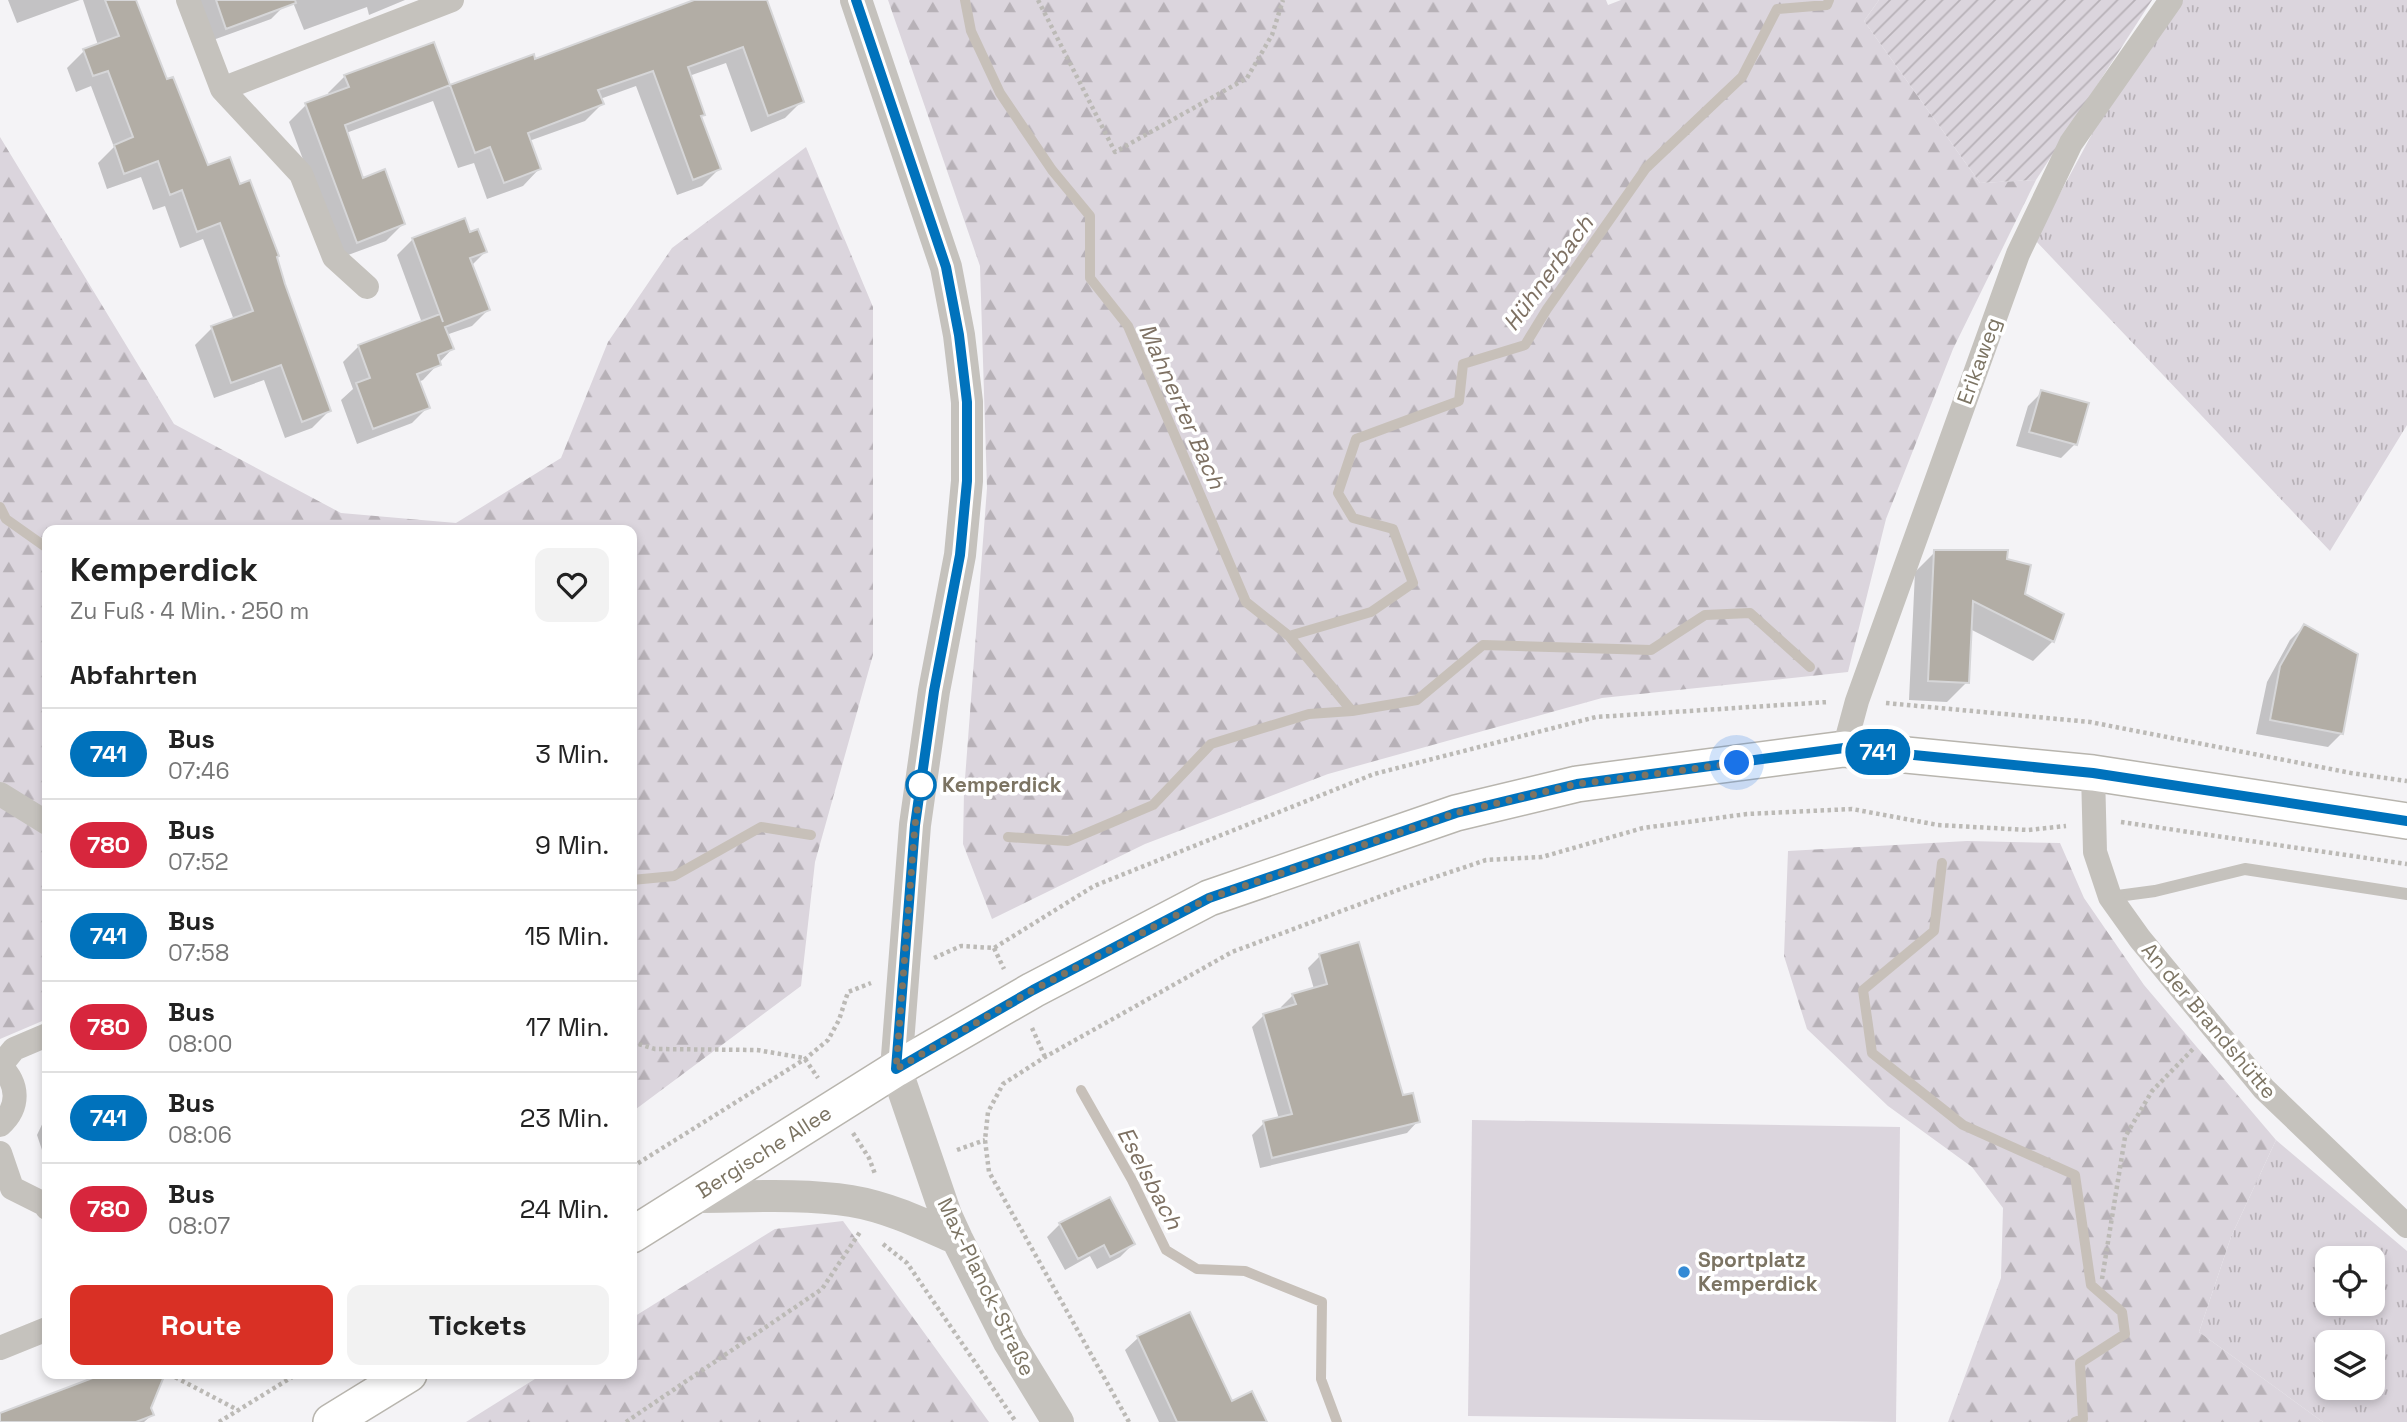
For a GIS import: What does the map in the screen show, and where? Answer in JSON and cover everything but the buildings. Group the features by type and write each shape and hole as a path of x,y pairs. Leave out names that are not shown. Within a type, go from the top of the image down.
{"main road":[{"path":"896,1069 1033,990 1209,898 1443,817 1577,784 1844,748 2093,773 2407,821"},
{"name":"Bergische Allee","path":"637,1232 896,1069"},
{"path":"331,1422 401,1379"}],"street":[{"path":"188,0 222,89 301,174 334,257 367,287"},
{"path":"222,89 452,0"},
{"path":"856,0 946,267 959,335 967,402 967,481 960,555 934,691 915,825 896,1069"},
{"name":"Erikaweg","path":"1844,748 1857,701 2018,254 2071,143 2171,0"},
{"name":"An der Brandshütte","path":"2093,773 2095,852 2110,897 2140,939 2263,1089 2407,1226"},
{"path":"0,794 42,820"},
{"path":"0,1125 14,1106 15,1095 8,1074 0,1066 14,1049 42,1037"},
{"name":"Max-Planck-Straße","path":"896,1069 946,1215 957,1239 1009,1342 1058,1422"},
{"path":"0,1153 12,1188 42,1203"},
{"path":"694,1197 816,1198 850,1201 910,1219 957,1239"},
{"path":"0,1348 42,1331"}],"lane":[{"path":"2110,897 2155,891 2245,869 2407,894"}],"path":[{"path":"1038,0 1115,152 1247,78 1272,35 1283,0"},
{"path":"961,946 995,948 1094,886 1374,774 1596,717 1857,701 2090,722 2351,773 2407,781"},
{"path":"1129,1422 989,1172 985,1140 988,1112 1003,1084 1045,1057 1232,952 1486,860 1542,857 1643,828 1746,814 1852,809 1938,825 2028,830 2094,822 2129,822 2407,864"},
{"path":"2102,1279 2125,1138 2152,1091 2212,1029"},
{"path":"637,1044 655,1049 757,1050 805,1059 637,1164"},
{"path":"837,1107 869,1158 877,1179"},
{"path":"626,1422 822,1289 862,1229 871,1236"},
{"path":"880,1242 907,1262 1016,1422"},
{"path":"179,1379 238,1410"},
{"path":"219,1422 289,1379"}],"green space":[{"path":"888,0 1606,0 1608,5 1621,0 1879,0 1864,21 1980,183 2036,180 1953,349 1886,519 1848,672 1602,698 1328,774 1145,844 992,919 963,844 964,792 987,488 980,266"},
{"path":"1879,0 2152,0 2036,180 1980,183 1864,21"},
{"path":"2182,0 2407,0 2407,425 2330,551 2035,240 2099,121"},
{"path":"0,137 174,424 341,513 456,523 561,458 608,342 672,248 806,147 873,307 873,655 815,862 801,986 637,1108 637,525 42,525 42,1021 0,1039"},
{"path":"1967,841 2060,843 2084,898 2144,985 2276,1140 2231,1237 2199,1332 2323,1422 1948,1422 2001,1278 2003,1208 1972,1167 1888,1106 1807,1029 1784,956 1788,851"},
{"name":"Sportplatz Kemperdick","path":"1472,1120 1900,1127 1896,1422 1468,1416"},
{"path":"2276,1140 2407,1251 2407,1422 2323,1422 2199,1332 2231,1237"},
{"path":"843,1221 989,1422 466,1422 535,1379 637,1379 637,1315 775,1229"}],"waterway":[{"name":"Mahnerter Bach","path":"965,0 971,31 1000,93 1052,170 1090,216 1090,278 1128,326 1246,602 1289,636"},
{"name":"Hühnerbach","path":"1352,711 1289,636 1371,612 1413,583 1393,529 1353,518 1338,493 1356,439 1459,401 1463,364 1525,345 1547,309 1646,168 1742,77 1777,9 1827,5 1829,0"},
{"path":"0,507 6,519 42,544"},
{"path":"1008,837 1068,841 1153,805 1211,744 1309,714 1352,711 1417,700 1483,645 1651,650 1705,615 1750,613 1810,667"},
{"path":"637,880 674,876 761,827 811,835"},
{"path":"1942,863 1934,931 1863,990 1872,1053 1963,1125 2075,1175 2091,1285 2122,1312 2125,1334 2080,1363 2083,1419 2075,1422"},
{"name":"Eselsbach","path":"1081,1090 1132,1180 1166,1250 1197,1269 1245,1271 1322,1302 1321,1379 1337,1422"}],"bus line":[{"name":"741","path":"856,0 946,267 959,335 967,402 967,481 960,555 934,691 915,825 896,1069 1033,990 1209,898 1456,813 1577,784 1844,748 2093,773 2407,821"}],"place":[{"name":"Kemperdick","path":"921,785"},
{"name":"Sportplatz Kemperdick","path":"1684,1272"}],"route":[{"path":"921,785 915,825 896,1069 1033,990 1209,898 1456,813 1577,784 1737,763"}]}
